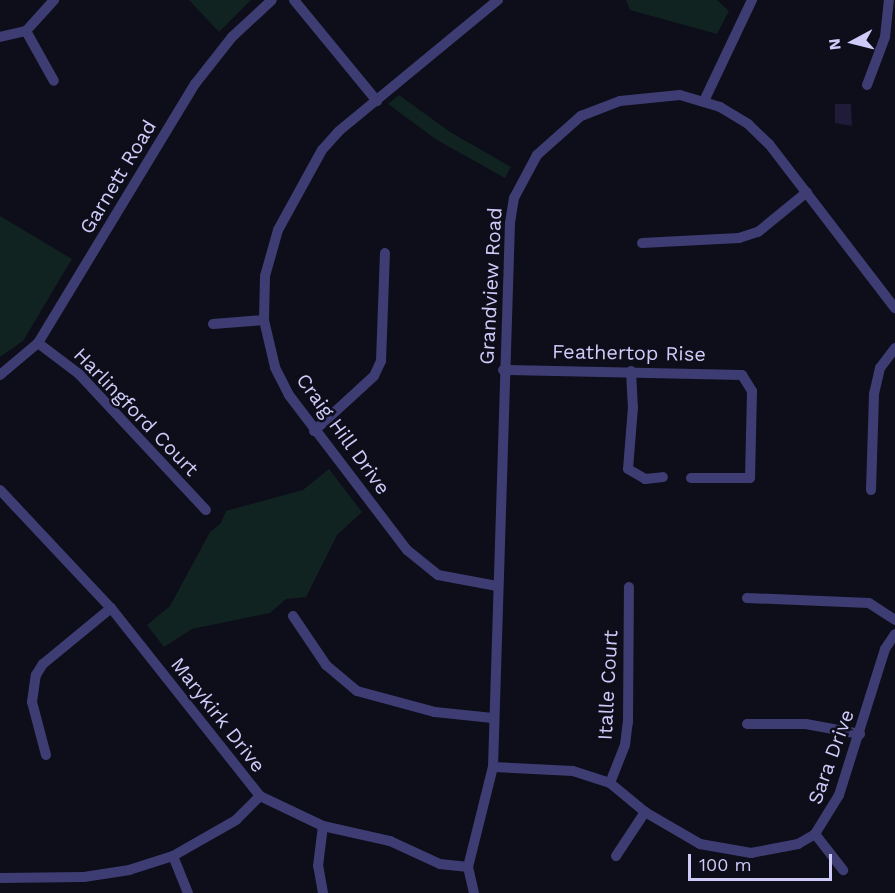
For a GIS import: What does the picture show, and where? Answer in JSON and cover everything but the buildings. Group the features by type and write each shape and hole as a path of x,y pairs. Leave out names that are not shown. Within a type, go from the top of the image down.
{"street":[{"path":"0,38 26,31 54,0"},
{"name":"Garnett Road","path":"0,375 38,343 195,84 232,37 272,0"},
{"path":"294,0 377,101"},
{"name":"Craig Hill Drive","path":"497,586 454,580 421,564 314,431 275,367 264,320 265,276 278,230 322,150 339,131 498,0"},
{"path":"708,102 717,72 752,0"},
{"path":"867,85 885,37 889,0"},
{"path":"26,31 54,81"},
{"name":"Grandview Road","path":"474,893 468,867 493,767 503,370 510,223 514,198 537,155 565,128 599,107 660,95 680,95 708,102 759,133 895,308"},
{"path":"642,243 739,238 758,232 807,192"},
{"path":"314,431 374,376 381,362 386,253"},
{"path":"213,324 264,320"},
{"name":"Harlingford Court","path":"38,343 79,374 206,510"},
{"path":"871,490 874,394 880,368 895,348"},
{"name":"Feathertop Rise","path":"503,370 735,373 750,384 750,478 691,478"},
{"path":"631,371 633,407 626,458 628,469 645,478 663,477"},
{"name":"Marykirk Drive","path":"0,490 111,608 260,796 323,826 390,841 440,864 468,867"},
{"name":"Italle Court","path":"610,783 625,745 628,722 629,587"},
{"path":"747,598 869,603 895,620"},
{"path":"46,755 32,702 36,675 43,664 111,608"},
{"path":"292,616 326,665 357,691 435,712 493,718"},
{"name":"Sara Drive","path":"493,767 573,771 610,783 645,813 700,844 735,851 782,850 815,834 839,795 885,649 895,634"},
{"path":"747,724 806,724 860,734"},
{"path":"0,878 37,880 118,872 173,856 219,831 260,796"},
{"path":"616,856 645,813"},
{"path":"323,826 318,866 323,893"},
{"path":"815,834 843,870"},
{"path":"173,856 188,893"},
{"path":"36,893 37,880"}],"green space":[{"path":"189,0 251,0 219,32"},
{"path":"626,0 717,0 729,11 717,34 630,10"},
{"path":"399,95 450,132 511,167 505,178 437,140 388,104"},
{"path":"0,216 72,259 23,341 0,357"},
{"path":"329,469 362,512 337,535 306,597 286,599 270,613 192,629 164,647 147,625 170,606 210,532 221,523 226,511 303,490"}]}
